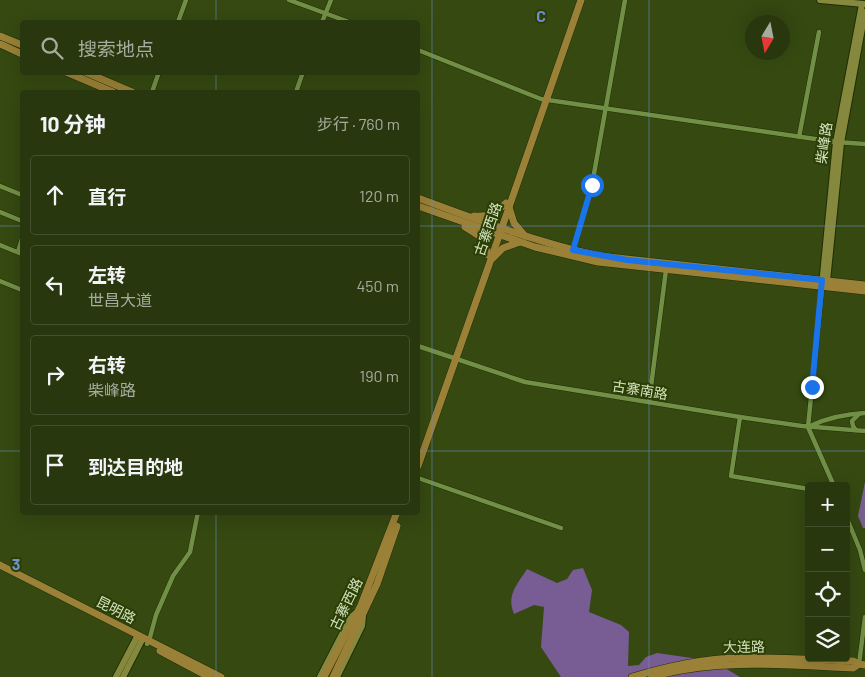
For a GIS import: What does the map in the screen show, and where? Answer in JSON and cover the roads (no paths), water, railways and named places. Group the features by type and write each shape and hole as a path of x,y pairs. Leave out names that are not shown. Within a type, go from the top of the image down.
{"main road":[{"name":"古寨西路","path":"420,460 579,0"},
{"path":"0,36 20,44"},
{"path":"0,44 20,53"},
{"path":"73,75 108,90"},
{"path":"92,75 127,90"},
{"path":"420,199 466,216 520,242 571,257 666,270 865,285"},
{"path":"466,216 484,217 492,215 508,205 514,222 525,236"},
{"path":"420,207 455,220 499,232 525,236 573,250 627,260 824,283 865,291"},
{"path":"455,220 481,236 487,246 489,259 503,248 520,242"},
{"name":"古寨西路","path":"420,451 454,359"},
{"name":"古寨西路","path":"333,677 360,613 396,515"},
{"name":"古寨西路","path":"324,677 377,584 400,515"},
{"name":"昆明路","path":"0,564 210,677"},
{"name":"昆明路","path":"0,569 221,677"},
{"name":"大连路","path":"632,677 700,661 740,658 853,661 862,665"},
{"name":"大连路","path":"652,677 703,667 741,665 853,668 862,665"}],"street":[{"path":"179,20 186,0"},
{"path":"289,0 344,20"},
{"path":"323,20 331,0"},
{"path":"573,250 592,185 625,0"},
{"path":"820,0 863,4"},
{"name":"柴峰路","path":"832,482 808,426 838,143 863,4"},
{"name":"柴峰路","path":"838,143 865,12"},
{"path":"799,137 819,32"},
{"path":"420,51 544,99 838,143 865,144"},
{"path":"153,90 158,75"},
{"path":"297,90 302,75"},
{"path":"0,186 20,194"},
{"path":"0,212 20,219"},
{"path":"0,245 20,253"},
{"path":"649,402 666,270"},
{"path":"0,281 20,289"},
{"name":"古寨南路","path":"420,347 525,382 740,417 865,431"},
{"path":"808,426 821,420 862,413"},
{"path":"857,430 852,422 854,417 862,413"},
{"path":"740,417 730,476 805,488"},
{"path":"420,479 561,528"},
{"path":"123,677 156,615 173,576 190,552 197,515"},
{"path":"850,526 860,550 865,570"},
{"path":"320,677 351,616 360,613 362,626 337,677"},
{"path":"862,665 865,617"},
{"path":"116,677 142,640"}]}
